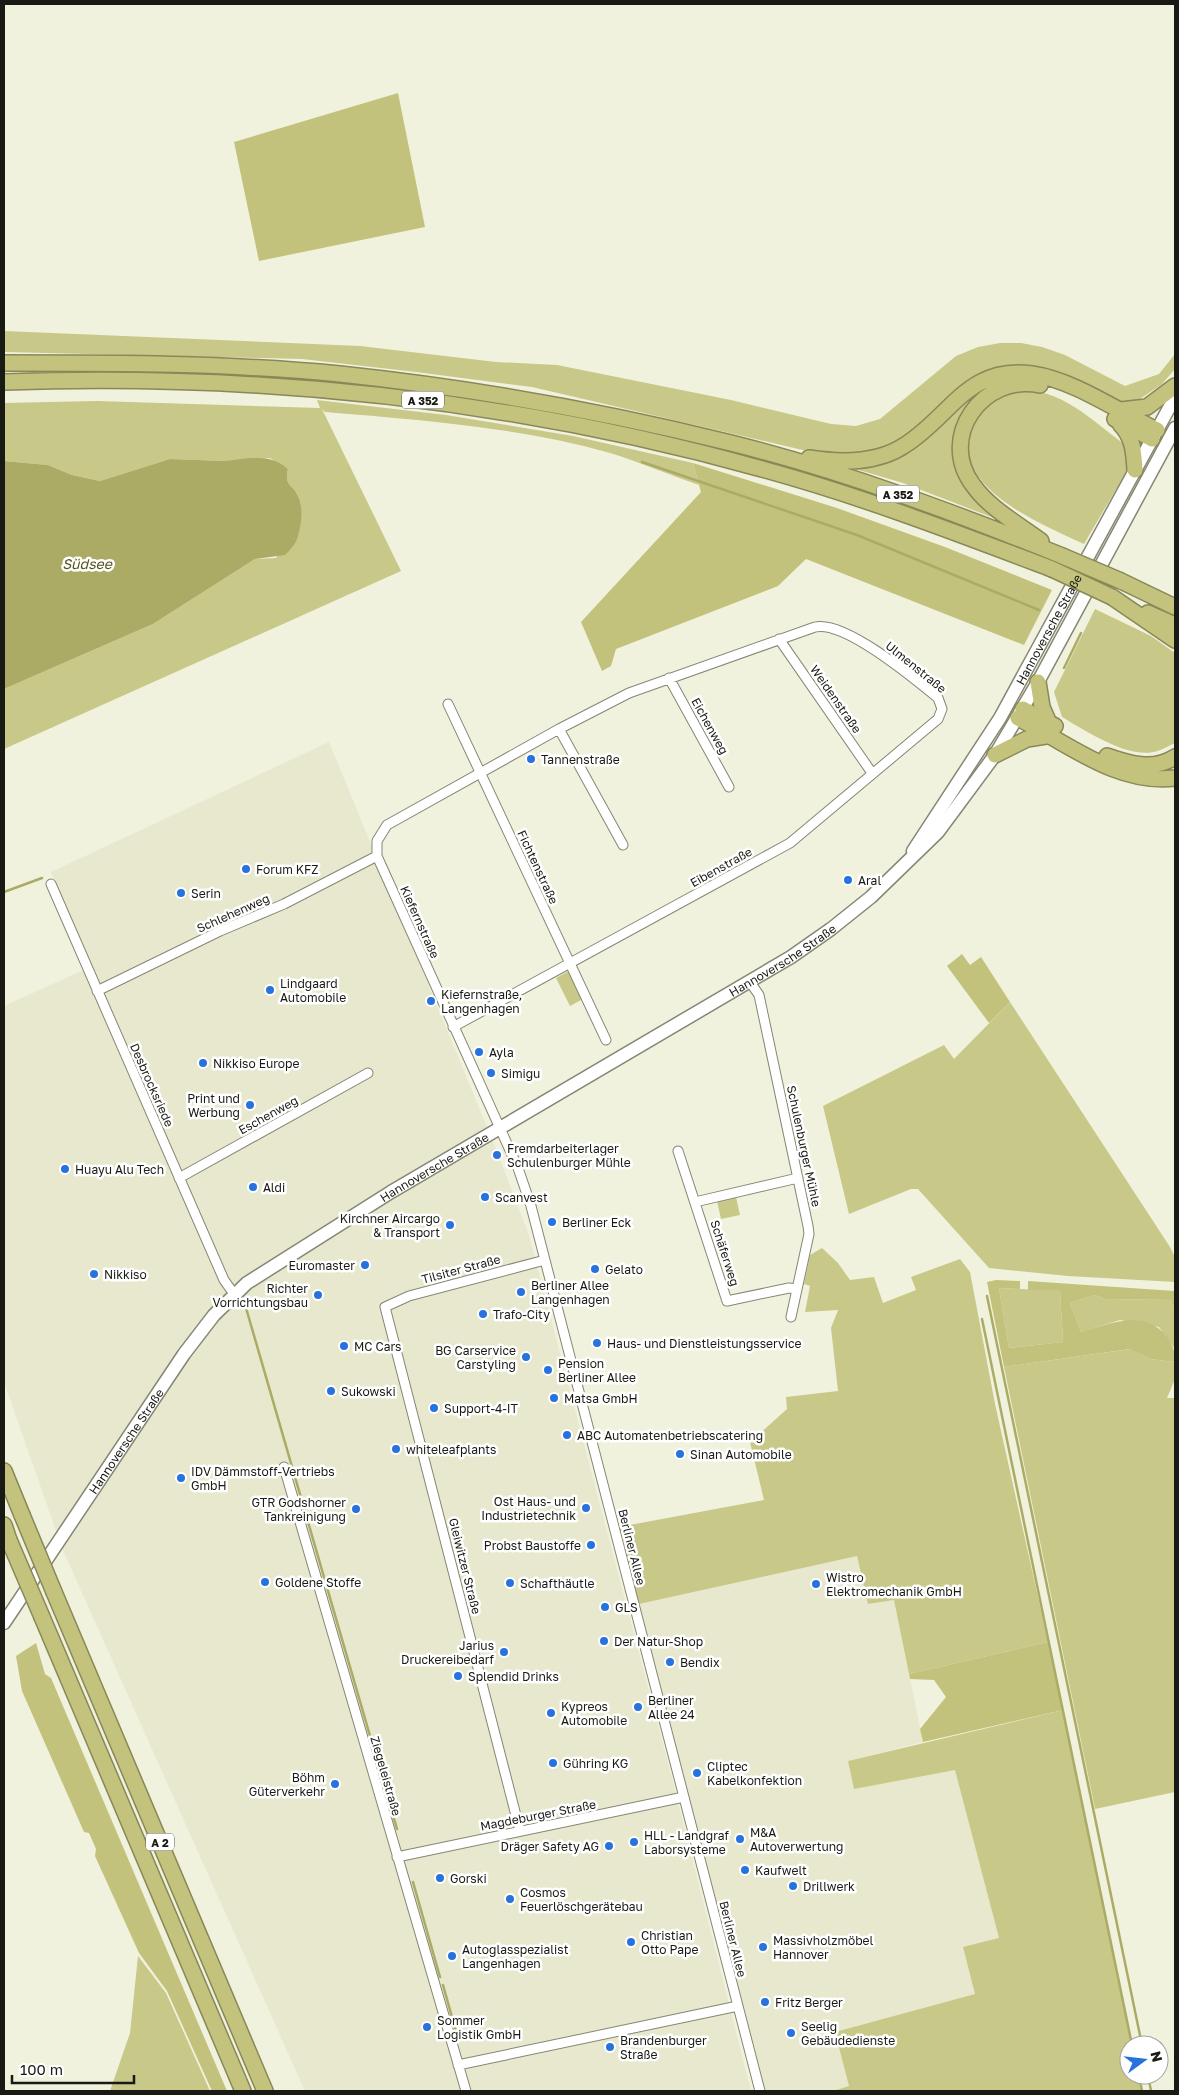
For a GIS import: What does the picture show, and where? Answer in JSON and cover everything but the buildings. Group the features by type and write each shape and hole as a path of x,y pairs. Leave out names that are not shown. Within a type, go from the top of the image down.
{"highway":[{"name":"A 352","path":"4,363 189,364 339,374 532,400 732,444 839,475 945,510 1060,555 1175,607"},
{"path":"732,444 750,442 801,456 846,462 886,455 905,446 961,394 978,382 996,375 1014,372 1050,378 1116,415 1131,442 1135,470"},
{"name":"A 352","path":"4,382 103,379 284,386 432,401 531,416 655,442 770,471 930,523 1052,569 1175,625"},
{"path":"1060,555 991,504 972,485 962,461 961,440 966,422 976,406 986,396 999,388 1015,383 1049,387 1116,415 1155,434"},
{"path":"1116,415 1148,408 1175,386"},
{"path":"1112,597 1175,640"},
{"path":"1038,682 1042,707 1050,729 1100,763 1133,777 1159,780 1175,778"},
{"path":"1020,714 1123,762 1149,766 1175,757"},
{"path":"994,755 1050,729"},
{"name":"A 2","path":"4,1471 266,2091"},
{"name":"A 2","path":"4,1525 243,2091"}],"main road":[{"name":"Hannoversche Straße","path":"911,856 929,825 983,748 1175,397"},
{"name":"Hannoversche Straße","path":"4,1623 184,1354 234,1294 247,1283 391,1192 750,982 831,929 871,897 911,856 938,832 994,755 1020,714 1175,428"},
{"path":"1155,434 1168,441"},
{"path":"1007,706 1020,714"}],"street":[{"name":"Ulmenstraße","path":"780,639 822,625 872,648 938,698 942,709 938,719 872,773"},
{"path":"377,856 377,840 387,825 559,729 629,693 780,639"},
{"name":"Weidenstraße","path":"780,639 872,773"},
{"name":"Eichenweg","path":"668,678 729,787"},
{"name":"Fichtenstraße","path":"448,704 606,1040"},
{"path":"559,729 623,845"},
{"name":"Eibenstraße","path":"453,1027 790,843 872,773"},
{"name":"Schlehenweg","path":"97,991 220,931 284,904 377,856"},
{"name":"Kiefernstraße","path":"377,856 499,1128"},
{"name":"Desbrocksriede","path":"51,884 224,1280 234,1294"},
{"name":"Schulenburger Mühle","path":"750,982 759,995 809,1234 791,1317"},
{"name":"Eschenweg","path":"179,1178 368,1073"},
{"name":"Berliner Allee","path":"499,1128 518,1168 532,1206 760,2091"},
{"name":"Schäferweg","path":"678,1151 727,1301 789,1288 797,1289"},
{"path":"695,1202 798,1178"},
{"name":"Tilsiter Straße","path":"385,1307 409,1296 545,1260"},
{"name":"Gleiwitzer Straße","path":"385,1307 520,1831"},
{"name":"Ziegeleistraße","path":"284,1466 466,2091"},
{"name":"Magdeburger Straße","path":"397,1857 684,1796"},
{"path":"458,2065 738,2006"}],"shaded area":[{"path":"398,93 425,227 259,261 234,142"},
{"path":"693,463 837,508 945,547 1052,590 1024,645 806,559 778,586 616,649 611,666 602,671 581,622 701,492"},
{"path":"329,742 498,1154 529,1235 672,1778 751,2091 305,2091 62,1548 4,1382 4,1006 90,967 51,872"},
{"path":"962,954 970,965 981,957 1010,1002 989,1023 947,966"},
{"path":"996,1280 1020,1281 1020,1289 999,1288 1009,1348 1063,1342 1060,1291 1028,1290 1028,1281 1175,1291 1175,1313 1171,1300 1105,1299 1095,1295 1070,1303 1081,1332 1115,1322 1126,1321 1148,1323 1158,1328 1167,1337 1172,1346 1175,1362 1150,1359 1130,1349 1004,1367 987,1282"},
{"path":"857,1556 868,1604 894,1600 923,1742 848,1761 854,1789 955,1769 999,1938 975,1994 835,2032 849,2086 833,2091 763,2091 639,1604"},
{"path":"1048,1642 1063,1710 923,1742 920,1729 946,1697 934,1680 910,1679 909,1674"},
{"path":"36,1643 45,1674 51,1678 227,2091 212,2091 167,1991 139,1953 95,1856 96,1849 89,1833 84,1832 22,1691 16,1656"}],"green space":[{"path":"4,331 360,346 496,362 557,365 731,400 831,424 856,426 880,419 956,356 978,347 1000,343 1021,343 1042,347 1065,355 1125,386 1159,374 1175,354 1175,369 1162,384 1128,407 1013,368 902,439 882,448 864,452 824,455 532,387 302,359 4,352"},
{"path":"1014,376 1046,381 1060,386 1131,421 1129,424 1070,391 1045,382 1032,380 1011,382 992,388 976,400 964,415 957,432 955,451 958,471 971,494 1000,517 999,520 903,483 852,468 852,465 872,462 907,448 923,436 973,390 998,379"},
{"path":"1016,389 1032,390 1061,400 1087,415 1124,444 1128,469 1084,544 1048,528 1008,504 990,489 976,473 969,455 970,436 973,426 986,406"},
{"path":"317,400 446,415 573,436 693,463 699,485 632,460 575,444 469,426 325,412 322,409 401,571 4,749 4,689 153,624 255,559 276,558 295,529 301,512 301,504 296,492 288,482 288,469 270,458 224,461 170,459 100,481 72,475 48,465 4,461 4,403 97,401 320,408"},
{"path":"1095,609 1151,636 1175,653 1175,743 1162,750 1143,753 1131,751 1106,742 1062,717 1054,692"},
{"path":"569,971 583,999 570,1006 556,978"},
{"path":"1010,1002 1170,1247 1175,1257 1175,1282 1068,1276 989,1268 918,1189 911,1189 849,1214 823,1106 944,1045 954,1059"},
{"path":"736,1197 740,1215 721,1219 717,1201"},
{"path":"822,1248 838,1263 850,1280 874,1277 883,1303 916,1290 911,1277 960,1259 970,1272 995,1404 1048,1642 909,1674 894,1600 868,1604 857,1556 639,1604 619,1527 764,1500 749,1438 757,1436 787,1409 786,1397 838,1391 831,1328 838,1310 805,1312 810,1286 804,1284 810,1255"},
{"path":"999,1288 1060,1291 1063,1342 1009,1348"},
{"path":"1095,1295 1105,1299 1171,1300 1175,1313 1175,1349 1159,1327 1120,1320 1081,1332 1070,1303"},
{"path":"1131,1349 1150,1359 1175,1362 1175,1379 1167,1398 1175,1398 1175,1792 1095,1809 1004,1367"},
{"path":"1063,1710 1130,2035 1119,2035 1119,2085 1141,2085 1142,2091 833,2091 849,2086 835,2032 975,1994 963,1947 999,1938 955,1770 854,1789 848,1761"},
{"path":"138,1956 166,1993 210,2091 110,2091 130,2033"}],"water":[{"name":"Südsee","path":"250,458 270,459 288,469 288,482 300,501 301,523 298,534 292,548 285,555 255,559 153,624 4,689 4,461 48,465 72,475 100,481 170,459 224,461"}],"waterway":[{"path":"642,462 857,535 1039,610"},
{"path":"1064,668 1081,633"},
{"path":"4,892 42,878"},
{"path":"987,1296 1140,2035"},
{"path":"246,1308 397,1829"},
{"path":"982,1319 1130,2035"},
{"path":"413,1882 440,1977"},
{"path":"443,1985 457,2035"},
{"path":"1141,2085 1142,2091"},
{"path":"1150,2085 1151,2091"}],"place":[{"name":"Tannenstraße","path":"531,759"},
{"name":"Forum KFZ","path":"246,869"},
{"name":"Aral","path":"848,880"},
{"name":"Serin","path":"181,893"},
{"name":"Lindgaard Automobile","path":"270,990"},
{"name":"Kiefernstraße, Langenhagen","path":"431,1001"},
{"name":"Ayla","path":"479,1052"},
{"name":"Nikkiso Europe","path":"203,1063"},
{"name":"Simigu","path":"491,1073"},
{"name":"Print und Werbung","path":"250,1105"},
{"name":"Fremdarbeiterlager Schulenburger Mühle","path":"497,1155"},
{"name":"Huayu Alu Tech","path":"65,1169"},
{"name":"Aldi","path":"253,1187"},
{"name":"Scanvest","path":"485,1197"},
{"name":"Berliner Eck","path":"552,1222"},
{"name":"Kirchner Aircargo & Transport","path":"450,1225"},
{"name":"Euromaster","path":"365,1265"},
{"name":"Gelato","path":"595,1269"},
{"name":"Nikkiso","path":"94,1274"},
{"name":"Berliner Allee Langenhagen","path":"521,1292"},
{"name":"Richter Vorrichtungsbau","path":"318,1295"},
{"name":"Trafo-City","path":"483,1314"},
{"name":"Haus- und Dienstleistungsservice","path":"597,1343"},
{"name":"MC Cars","path":"344,1346"},
{"name":"BG Carservice Carstyling","path":"526,1357"},
{"name":"Pension Berliner Allee","path":"548,1370"},
{"name":"Sukowski","path":"331,1391"},
{"name":"Matsa GmbH","path":"554,1398"},
{"name":"Support-4-IT","path":"434,1408"},
{"name":"ABC Automatenbetriebscatering","path":"567,1435"},
{"name":"whiteleafplants","path":"396,1449"},
{"name":"Sinan Automobile","path":"680,1454"},
{"name":"IDV Dämmstoff-Vertriebs GmbH","path":"181,1478"},
{"name":"Ost Haus- und Industrietechnik","path":"586,1508"},
{"name":"GTR Godshorner Tankreinigung","path":"356,1509"},
{"name":"Probst Baustoffe","path":"591,1545"},
{"name":"Goldene Stoffe","path":"265,1582"},
{"name":"Schafthäutle","path":"510,1583"},
{"name":"Wistro Elektromechanik GmbH","path":"816,1584"},
{"name":"GLS","path":"605,1607"},
{"name":"Der Natur-Shop","path":"604,1641"},
{"name":"Jarius Druckereibedarf","path":"504,1652"},
{"name":"Bendix","path":"670,1662"},
{"name":"Splendid Drinks","path":"458,1676"},
{"name":"Berliner Allee 24","path":"638,1707"},
{"name":"Kypreos Automobile","path":"551,1713"},
{"name":"Gühring KG","path":"553,1763"},
{"name":"Cliptec Kabelkonfektion","path":"697,1773"},
{"name":"Böhm Güterverkehr","path":"335,1784"},
{"name":"M&A Autoverwertung","path":"740,1839"},
{"name":"HLL - Landgraf Laborsysteme","path":"634,1842"},
{"name":"Dräger Safety AG","path":"609,1846"},
{"name":"Kaufwelt","path":"745,1870"},
{"name":"Gorski","path":"440,1878"},
{"name":"Drillwerk","path":"793,1886"},
{"name":"Cosmos Feuerlöschgerätebau","path":"510,1899"},
{"name":"Christian Otto Pape","path":"631,1942"},
{"name":"Massivholzmöbel Hannover","path":"763,1947"},
{"name":"Autoglasspezialist Langenhagen","path":"452,1956"},
{"name":"Fritz Berger","path":"765,2002"},
{"name":"Sommer Logistik GmbH","path":"427,2027"},
{"name":"Seelig Gebäudedienste","path":"791,2033"},
{"name":"Brandenburger Straße","path":"610,2047"}]}
